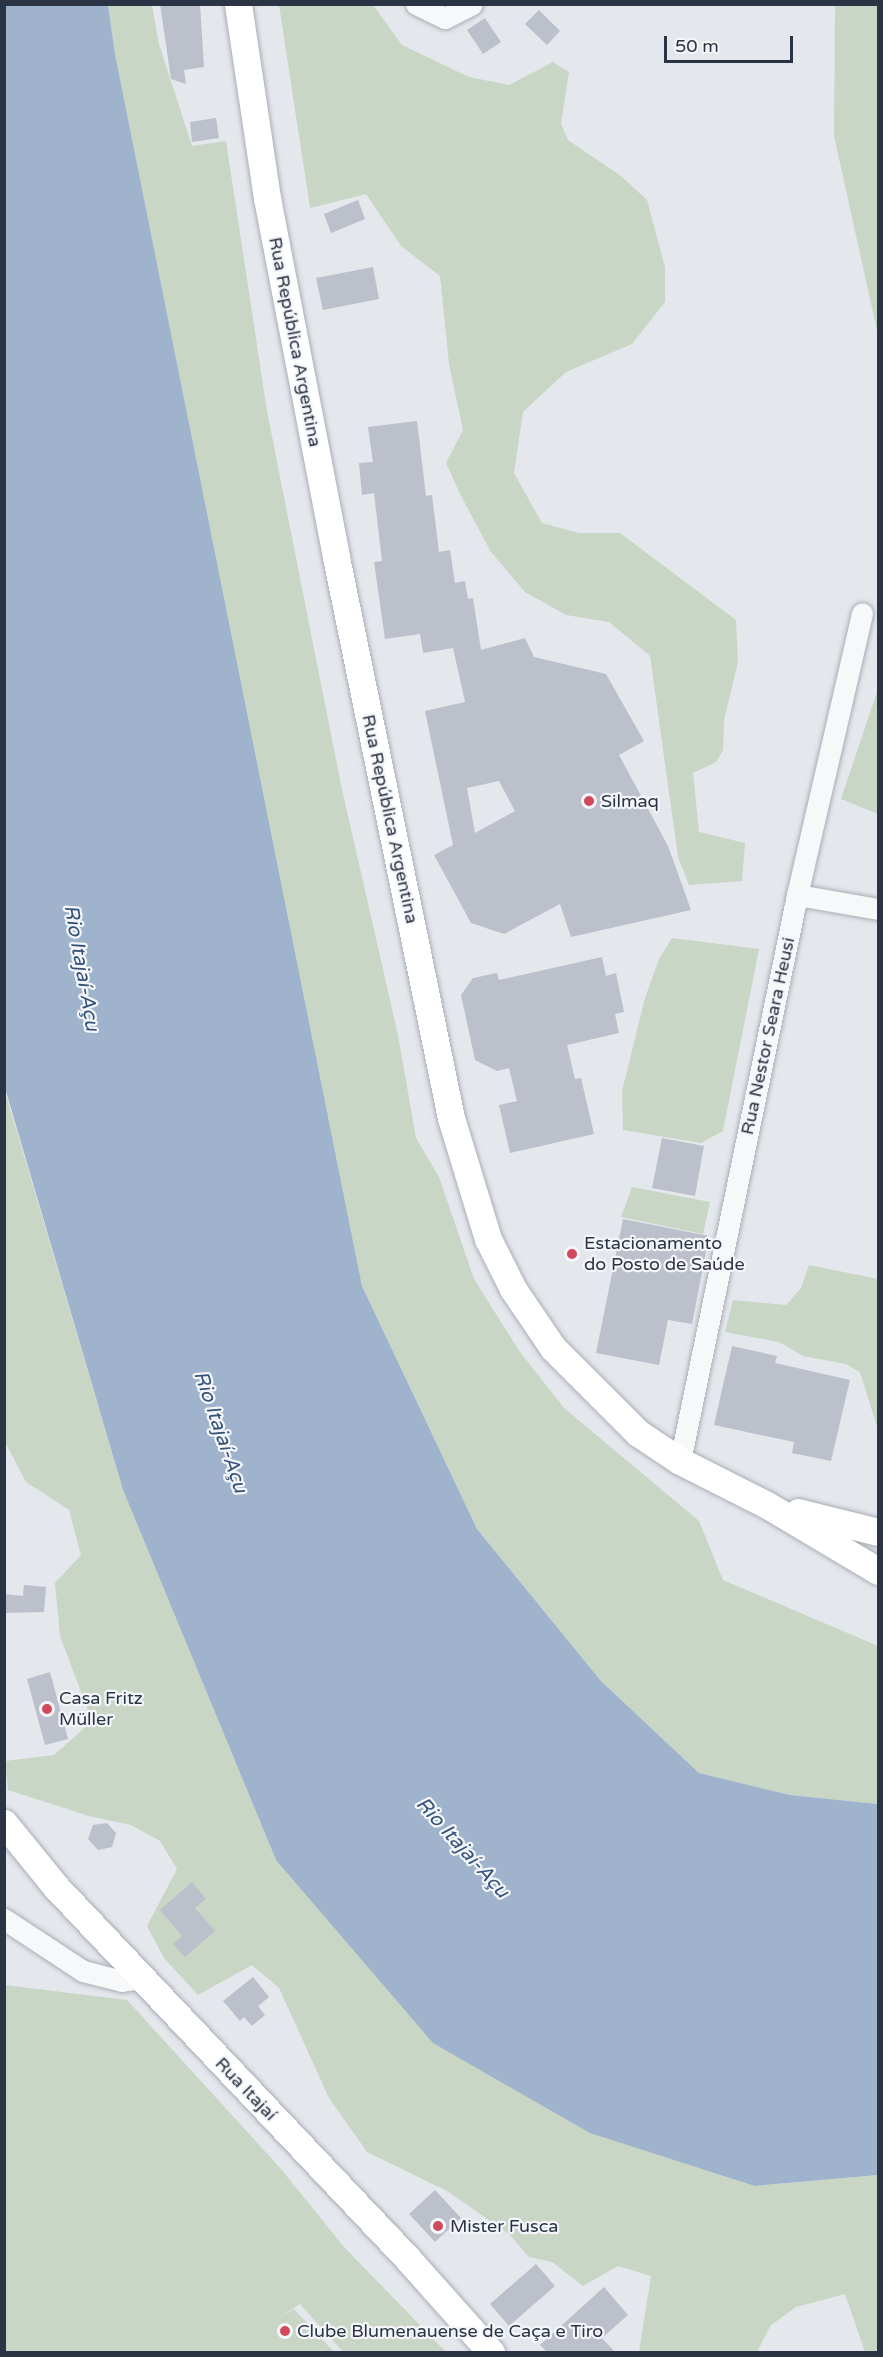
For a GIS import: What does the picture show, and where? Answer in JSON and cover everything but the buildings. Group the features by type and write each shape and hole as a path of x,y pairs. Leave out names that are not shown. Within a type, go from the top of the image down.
{"main road":[{"name":"Rua República Argentina","path":"238,4 267,198 324,497 447,1098 470,1190 488,1239 513,1289 554,1348 607,1406 680,1461 767,1505 879,1571"},
{"name":"Rua República Argentina","path":"767,1505 879,1532"},
{"name":"Rua Itajaí","path":"4,1823 56,1887 408,2259 491,2352"}],"street":[{"path":"416,4 445,18 472,4"},
{"name":"Rua Nestor Seara Heusi","path":"680,1461 797,895 862,613"},
{"path":"797,895 879,909"},
{"path":"4,1919 82,1971 122,1981 140,1978"}],"green space":[{"path":"108,5 152,5 159,44 192,146 226,141 267,411 341,785 398,1035 416,1138 439,1177 474,1279 520,1352 564,1408 699,1521 723,1580 878,1646 878,1804 790,1795 699,1773 601,1681 477,1529 362,1286 115,54"},
{"path":"279,5 373,5 402,45 469,77 509,85 553,62 569,72 561,124 568,140 621,176 647,200 665,267 665,302 632,344 566,372 523,412 514,473 542,523 579,533 620,533 736,620 738,662 724,720 723,750 716,762 693,773 699,832 745,843 742,881 689,885 678,857 650,656 609,622 566,615 525,592 491,552 461,496 446,463 463,430 449,364 440,276 401,246 366,194 310,208"},
{"path":"835,5 878,5 878,335 834,136"},
{"path":"878,689 878,814 841,799"},
{"path":"672,938 759,949 723,1131 701,1143 623,1130 622,1091 645,998 659,959"},
{"path":"4,1088 123,1490 276,1860 755,2186 878,2175 878,2352 865,2352 845,2294 796,2307 771,2325 757,2352 639,2352 651,2276 618,2266 583,2286 552,2262 529,2257 509,2234 447,2191 367,2152 329,2098 279,1988 252,1965 198,1995 164,1958 147,1926 177,1869 160,1841 131,1825 89,1816 8,1790 5,1761 54,1755 92,1721 60,1636 55,1583 81,1555 69,1510 26,1482 5,1442"},
{"path":"632,1187 710,1202 703,1234 621,1217"},
{"path":"809,1265 878,1279 878,1430 860,1372 846,1364 803,1356 779,1342 725,1332 733,1300 786,1305 801,1288"},
{"path":"5,1985 127,2000 281,2169 344,2247 446,2352 343,2352 300,2304 281,2316 294,2309 334,2352 5,2352"}],"water":[{"name":"Rio Itajaí-Açu","path":"5,4 108,5 115,54 362,1286 477,1529 601,1681 699,1773 790,1795 878,1804 878,2175 755,2186 590,2133 433,2043 276,1860 123,1490 5,1088"}],"place":[{"name":"Silmaq","path":"589,801"},
{"name":"Estacionamento do Posto de Saúde","path":"572,1254"},
{"name":"Casa Fritz Müller","path":"47,1709"},
{"name":"Mister Fusca","path":"438,2226"},
{"name":"Clube Blumenauense de Caça e Tiro","path":"285,2331"}]}
